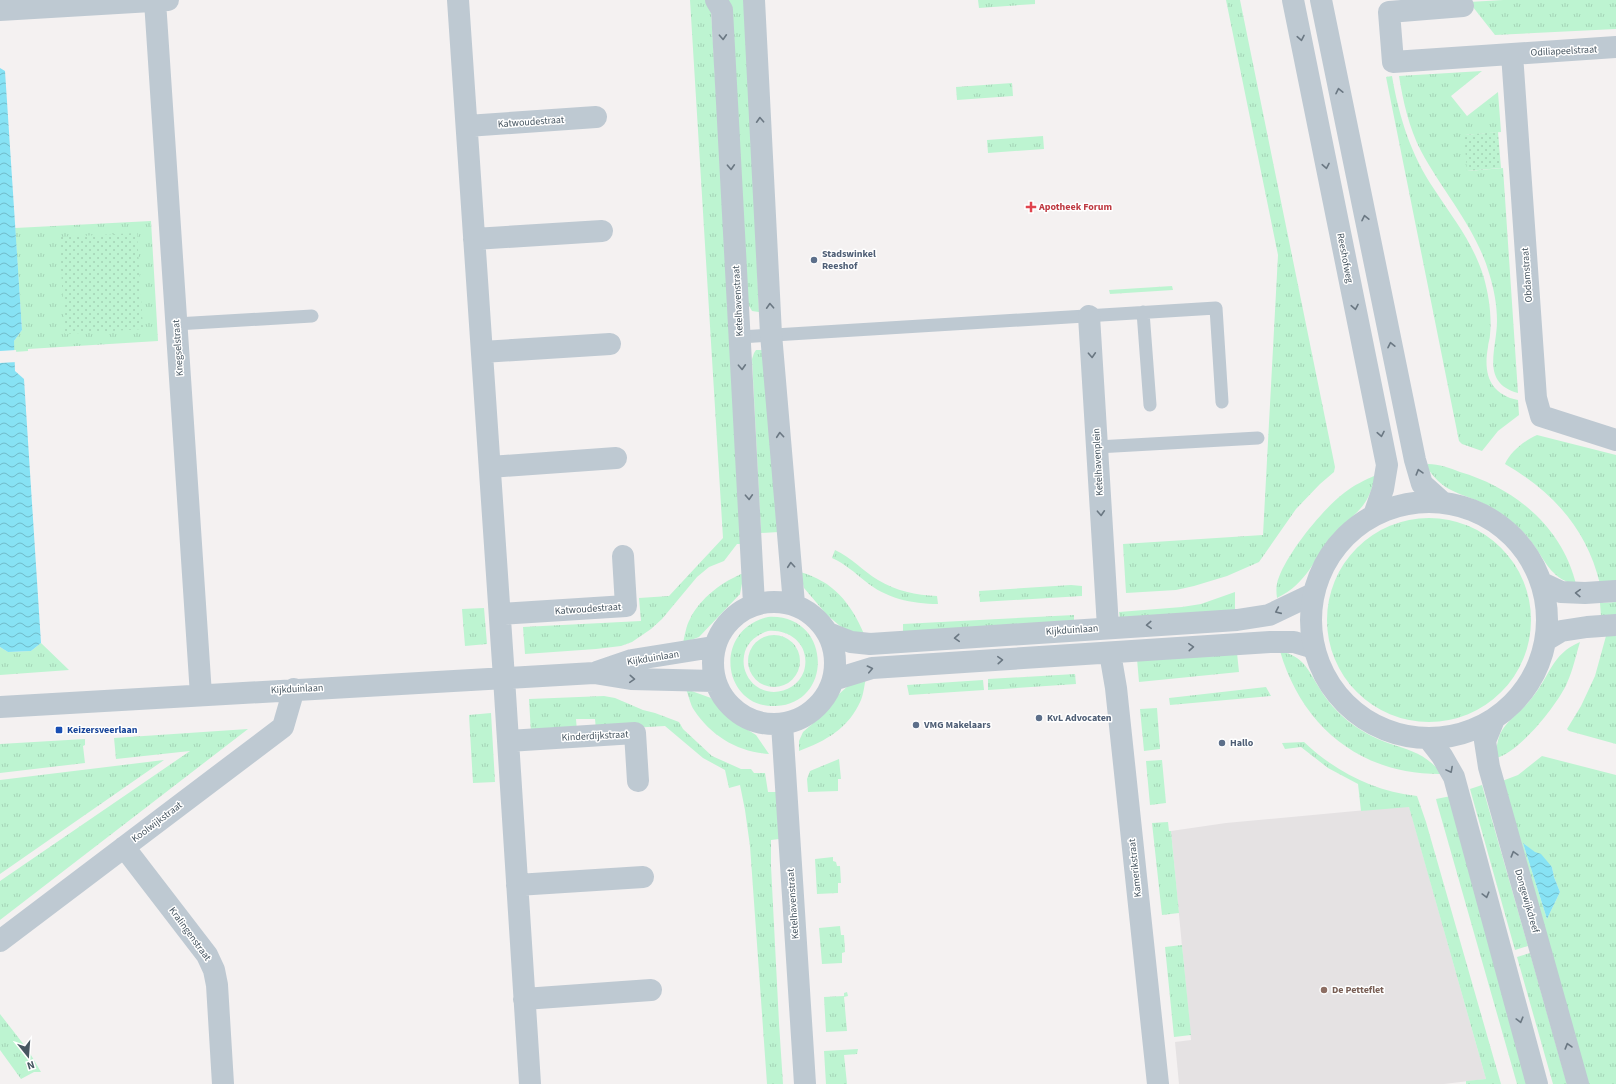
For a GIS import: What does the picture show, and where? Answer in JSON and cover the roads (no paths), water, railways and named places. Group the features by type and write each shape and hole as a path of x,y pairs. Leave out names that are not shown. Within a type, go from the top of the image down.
{"street":[{"path":"0,10 162,0"},
{"name":"Knegselstraat","path":"162,0 176,324 201,695"},
{"path":"458,0 500,614 530,1084"},
{"name":"Ketelhavenstraat","path":"716,0 722,10 754,604"},
{"path":"754,0 771,334 794,604"},
{"name":"Reeshofweg","path":"1293,0 1387,465 1383,489 1374,515"},
{"path":"1321,0 1415,460 1422,484 1442,502"},
{"name":"Odiliapeelstraat","path":"1464,6 1389,12 1393,62 1616,48"},
{"name":"Obdamstraat","path":"1512,54 1536,398 1540,416 1616,440"},
{"name":"Katwoudestraat","path":"467,126 596,117"},
{"path":"474,239 602,231"},
{"name":"Ketelhavenplein","path":"1089,316 1107,618"},
{"path":"482,352 610,344"},
{"path":"490,466 616,458"},
{"path":"1442,502 1475,511 1504,528 1527,553 1542,583 1548,612 1546,640 1539,663 1528,685 1512,704 1494,719 1462,733 1428,738 1389,732 1355,713 1329,684 1314,648 1310,617 1313,594 1328,557 1348,533 1374,515 1407,503 1442,502"},
{"name":"Katwoudestraat","path":"500,614 626,606 623,556"},
{"path":"1542,583 1561,592 1585,593 1616,591"},
{"name":"Kijkduinlaan","path":"828,633 851,642 870,644 1107,618 1237,620 1263,616 1282,609 1313,594"},
{"path":"774,600 794,604 814,615 828,633 835,658 833,680 824,700 808,714 796,720 782,724 770,725 752,721 735,711 722,698 714,681 712,661 713,647 724,626 737,613 754,604 774,600"},
{"path":"1546,640 1561,631 1616,625"},
{"path":"833,680 872,668 1270,642 1294,642 1314,648"},
{"name":"Kijkduinlaan","path":"594,673 632,660 713,647"},
{"name":"Kamerikstraat","path":"1110,653 1116,688 1158,1084"},
{"name":"Kijkduinlaan","path":"0,707 594,673 631,679 714,681"},
{"name":"Koolwijkstraat","path":"0,941 283,727 294,689"},
{"name":"Dongewijkdreef","path":"1494,719 1485,741 1490,767 1578,1084"},
{"name":"Ketelhavenstraat","path":"782,724 805,1084"},
{"name":"Kinderdijkstraat","path":"508,741 635,733 638,781"},
{"path":"1428,738 1442,756 1454,777 1537,1084"},
{"name":"Kralingenstraat","path":"124,847 207,955 214,970 217,985 223,1084"},
{"path":"517,885 643,877"},
{"path":"524,998 651,990"}],"lane":[{"path":"740,336 1216,308 1222,402"},
{"path":"1143,312 1150,405"},
{"path":"176,324 312,316"},
{"path":"1097,447 1258,438"}],"water":[{"path":"0,68 5,71 22,330 14,341 15,371 24,379 41,643 31,651 8,652 0,647"},
{"path":"1523,843 1535,852 1541,854 1552,867 1560,892 1547,919"}],"place":[{"name":"Apotheek Forum","path":"1031,207"},
{"name":"Stadswinkel Reeshof","path":"814,260"},
{"name":"KvL Advocaten","path":"1039,718"},
{"name":"VMG Makelaars","path":"916,725"},
{"name":"Keizersveerlaan","path":"59,730"},
{"name":"Hallo","path":"1222,743"},
{"name":"De Petteflet","path":"1324,990"}]}
